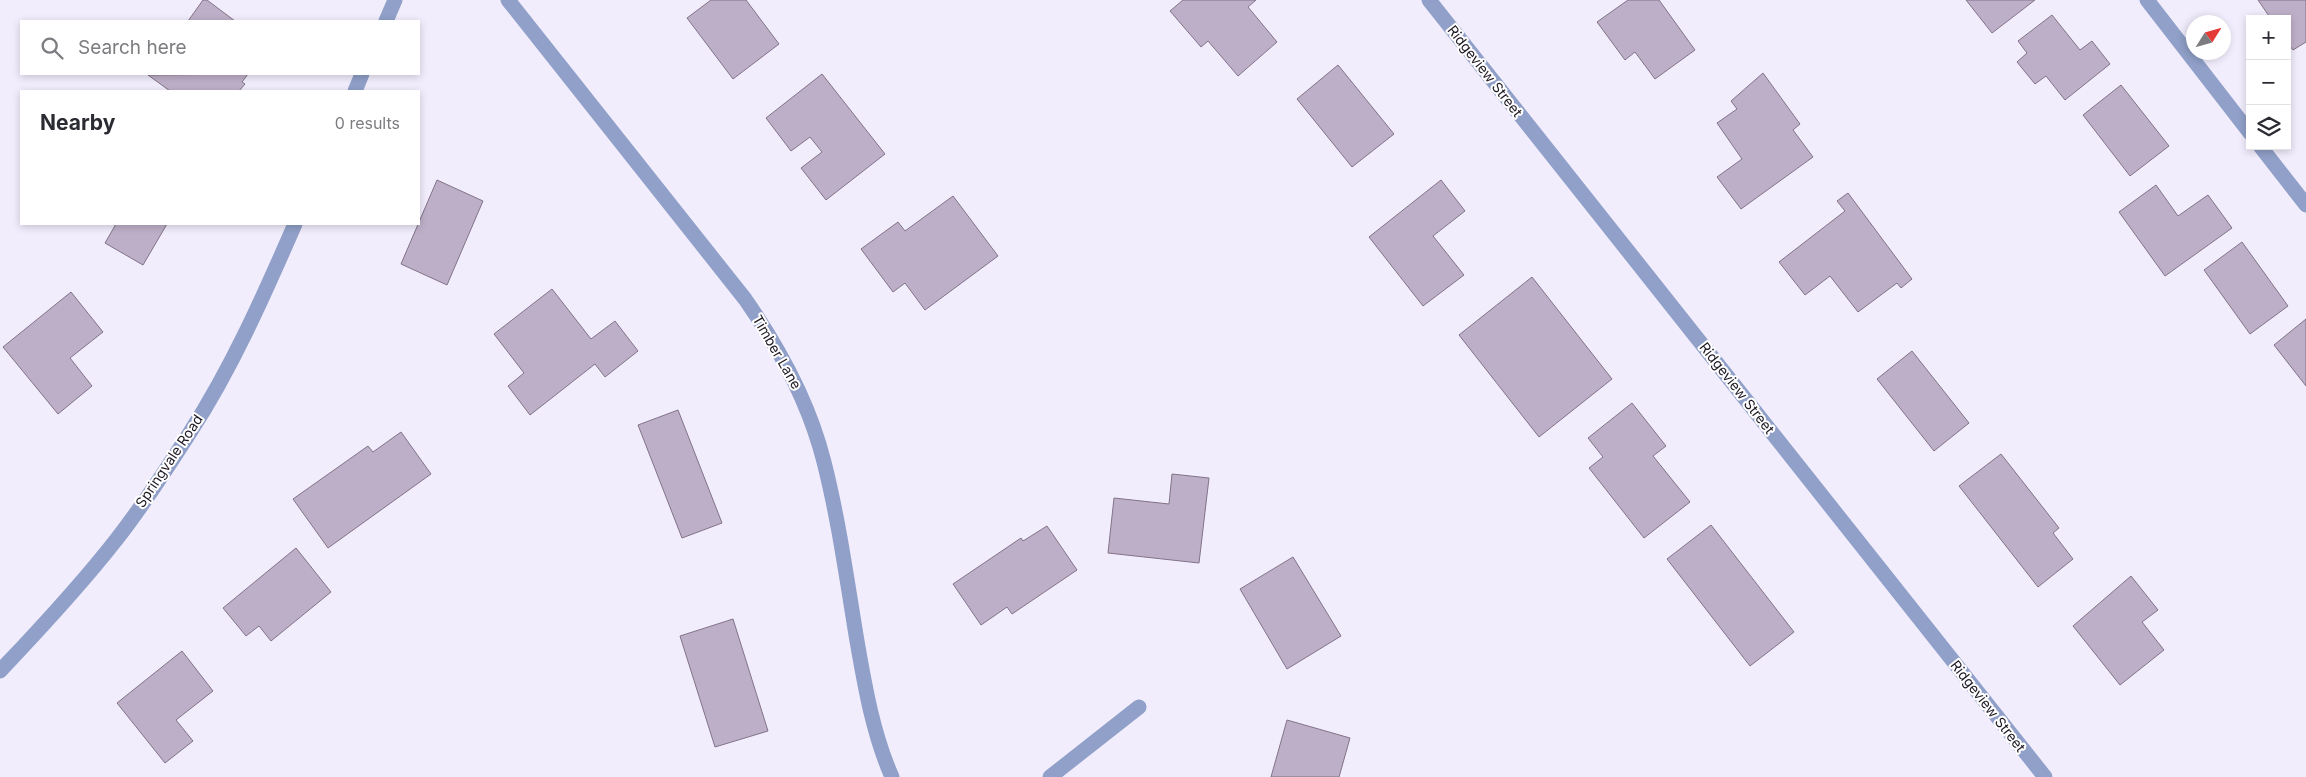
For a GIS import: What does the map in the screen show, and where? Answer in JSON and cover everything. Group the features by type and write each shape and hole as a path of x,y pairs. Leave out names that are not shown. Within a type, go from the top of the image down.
{"street":[{"path":"386,20 395,0"},
{"name":"Timber Lane","path":"508,0 745,299 772,339 791,373 806,407 824,461 871,713 884,759 892,777"},
{"name":"Ridgeview Street","path":"1429,0 2045,777"},
{"path":"2147,0 2246,128"},
{"path":"355,90 362,75"},
{"path":"2263,150 2306,205"},
{"name":"Springvale Road","path":"0,671 55,613 117,540 190,433 236,350 296,225"},
{"path":"1050,777 1140,707"}],"building":[{"path":"203,0 207,0 234,20 189,20"},
{"path":"711,0 746,0 779,44 733,79 687,18"},
{"path":"1183,0 1256,0 1248,7 1277,42 1238,76 1208,41 1201,47 1170,11"},
{"path":"1628,0 1659,0 1695,50 1655,79 1635,52 1625,60 1597,22"},
{"path":"1966,0 2035,0 1992,33"},
{"path":"2258,0 2306,0 2306,42 2293,50 2291,47 2291,15 2268,15"},
{"path":"2052,15 2080,50 2092,41 2110,64 2065,100 2046,76 2035,84 2017,62 2027,53 2018,41"},
{"path":"1338,65 1394,134 1352,167 1297,99"},
{"path":"1763,73 1800,124 1793,130 1813,157 1741,209 1717,177 1742,159 1717,123 1737,109 1731,101"},
{"path":"822,74 885,154 826,200 801,168 822,152 810,137 791,151 766,118"},
{"path":"148,75 247,75 242,82 245,84 240,90 169,90"},
{"path":"2121,85 2169,146 2130,176 2083,115"},
{"path":"437,180 483,201 447,285 401,264 418,225 420,225 420,220"},
{"path":"1441,180 1465,211 1433,236 1464,275 1423,306 1369,237"},
{"path":"2156,185 2178,216 2208,195 2232,228 2165,276 2119,212"},
{"path":"1848,193 1912,279 1901,288 1897,283 1858,312 1830,276 1805,295 1779,262 1845,211 1837,201"},
{"path":"953,196 998,256 925,310 905,283 893,292 861,249 898,222 905,231"},
{"path":"115,225 166,225 143,265 105,243"},
{"path":"2242,242 2288,306 2250,334 2204,270"},
{"path":"1532,277 1612,379 1539,437 1459,335"},
{"path":"552,289 591,339 615,321 638,351 605,377 595,364 530,415 508,386 524,373 494,334"},
{"path":"71,292 103,332 70,358 92,386 58,414 3,347"},
{"path":"2306,319 2306,386 2274,345"},
{"path":"1912,351 1969,423 1934,451 1877,379"},
{"path":"1632,403 1666,446 1653,456 1690,502 1644,538 1589,468 1603,457 1588,438"},
{"path":"678,410 722,523 682,538 638,425"},
{"path":"401,432 431,474 328,548 293,499 368,446 373,452"},
{"path":"2001,454 2059,528 2053,533 2073,559 2038,587 1959,486"},
{"path":"1172,474 1209,478 1199,563 1108,553 1114,498 1169,504"},
{"path":"1711,525 1794,632 1750,666 1667,559"},
{"path":"1047,526 1077,570 1012,614 1007,607 981,625 953,584 1021,538 1023,541"},
{"path":"296,548 331,592 271,641 259,626 246,636 223,608"},
{"path":"1293,557 1341,636 1287,669 1240,589"},
{"path":"2131,576 2158,610 2142,622 2164,650 2120,685 2073,626"},
{"path":"733,619 768,731 715,747 680,636"},
{"path":"182,651 213,691 176,720 193,741 165,763 117,703"},
{"path":"1287,720 1350,738 1339,777 1271,777"}]}
